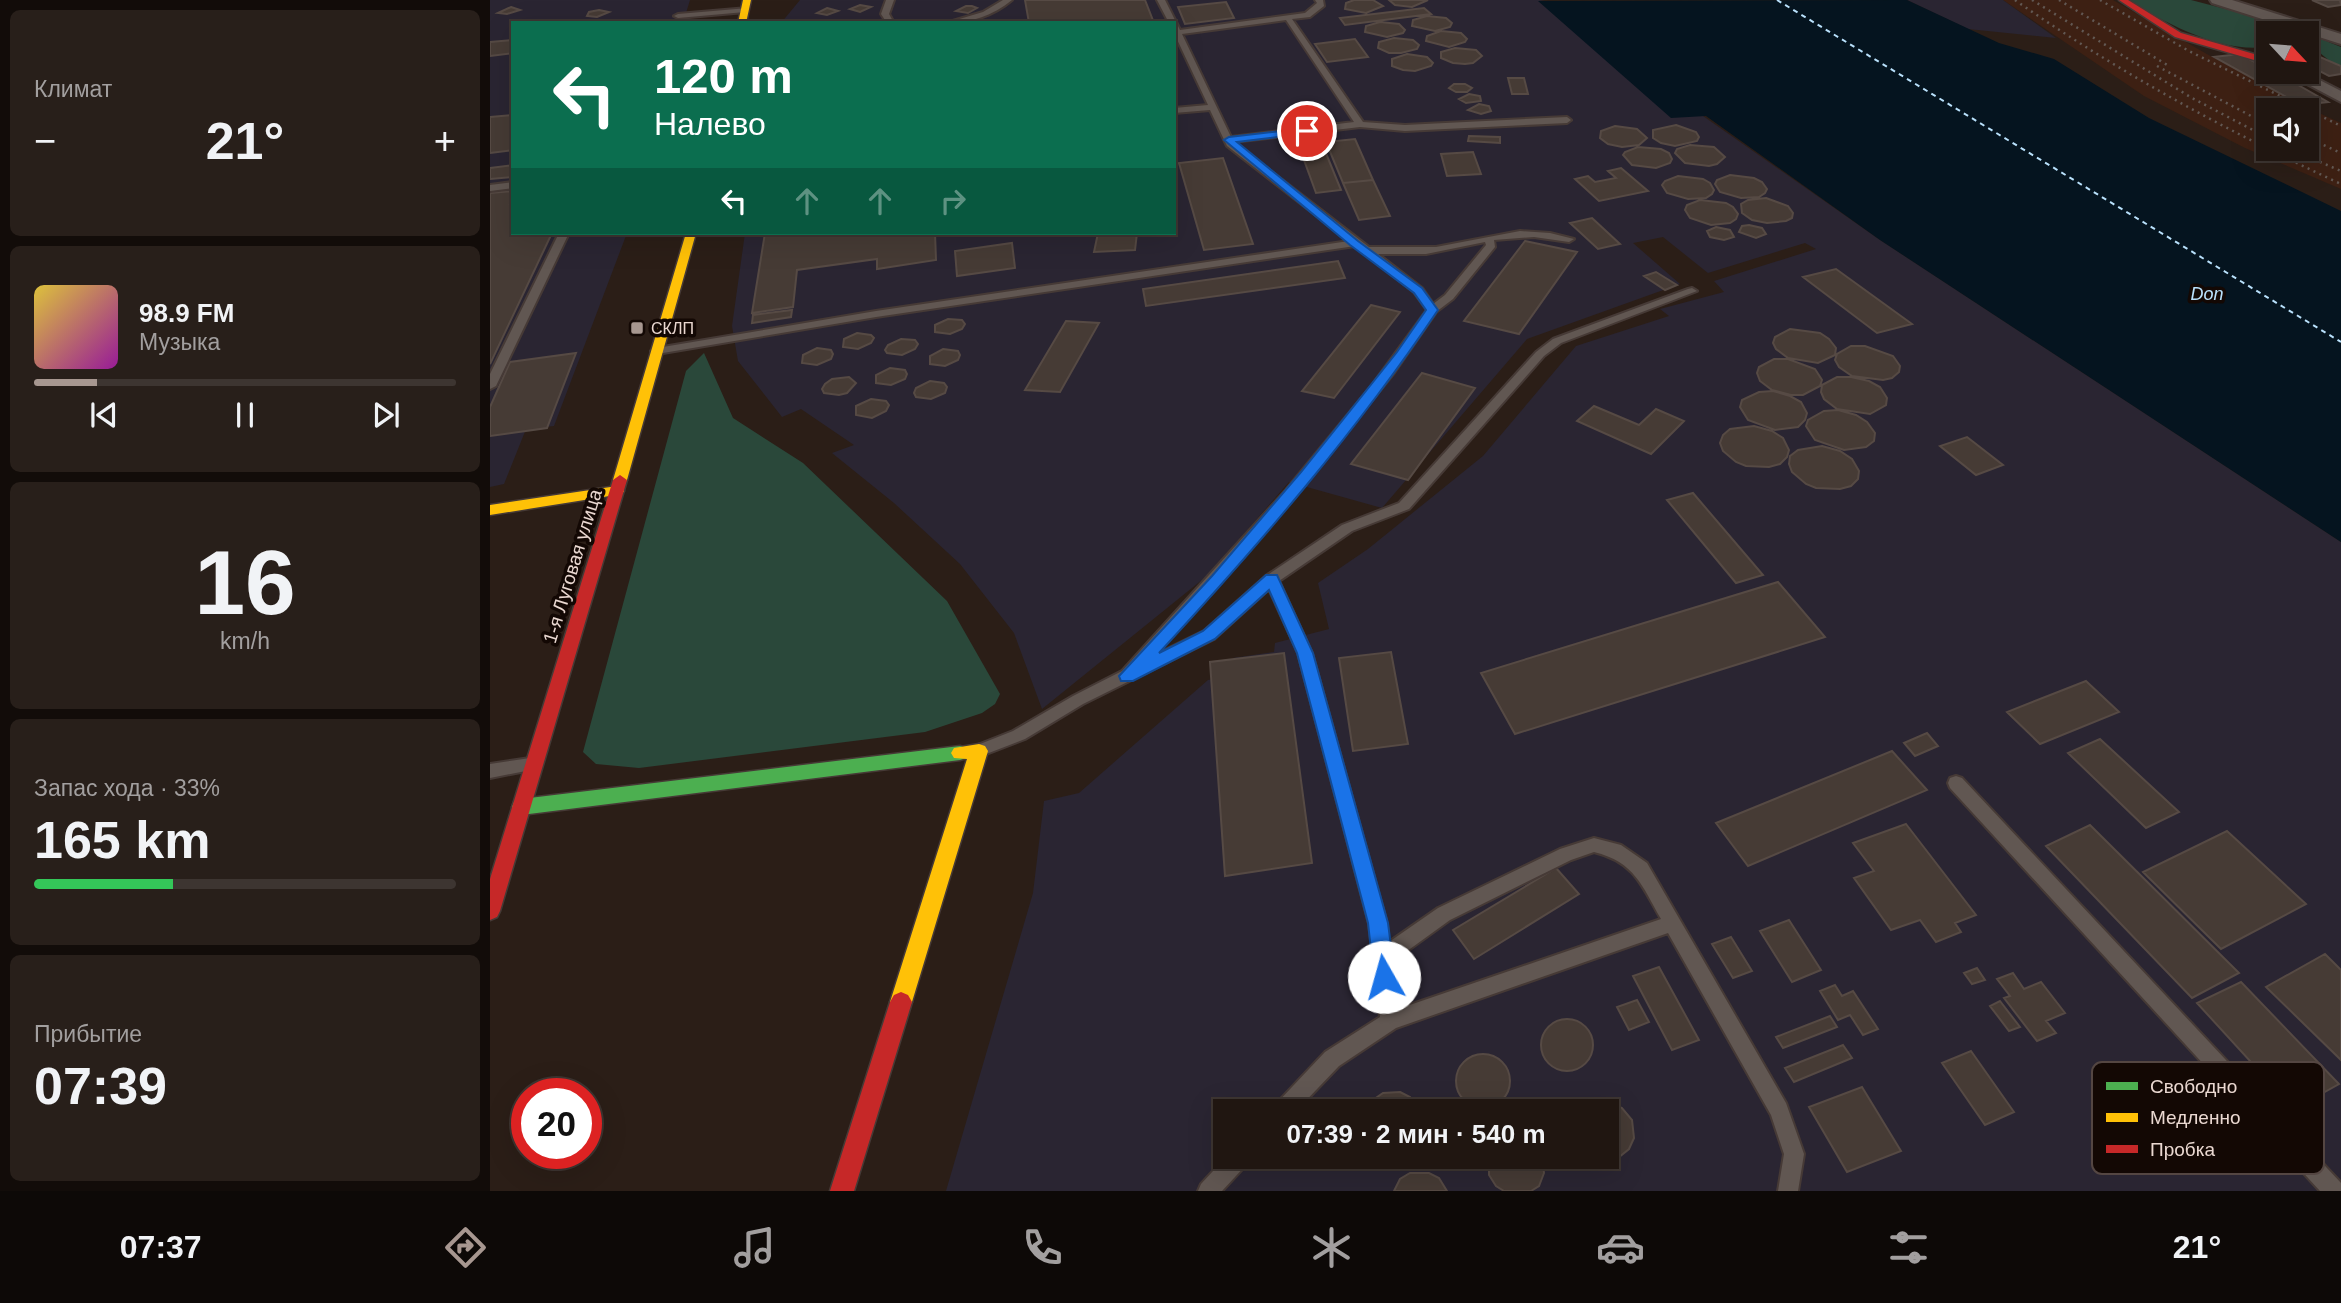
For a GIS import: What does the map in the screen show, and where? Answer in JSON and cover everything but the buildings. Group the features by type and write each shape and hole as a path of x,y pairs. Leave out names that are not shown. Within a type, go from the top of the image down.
{"street":[{"path":"2123,0 2178,36 2256,58"},
{"path":"2217,0 2286,21"},
{"path":"2269,0 2298,21"},
{"path":"2319,32 2341,39"},
{"path":"2316,84 2341,97"},
{"name":"1-я Луговая улица","path":"490,911 495,877 535,764 690,235"},
{"path":"490,510 617,491"},
{"path":"521,807 979,751 842,1191"}],"lane":[{"path":"890,0 885,14 890,21"},
{"path":"956,21 986,13 1008,0"},
{"path":"1161,0 1172,21"},
{"path":"1176,26 1307,15 1319,8 1319,0"},
{"path":"678,16 745,11"},
{"path":"1288,18 1360,124"},
{"path":"1176,28 1229,140 1359,247 1418,290 1432,310"},
{"path":"1176,111 1213,107"},
{"path":"1229,140 1360,124 1405,128 1567,120"},
{"path":"490,188 511,185"},
{"path":"657,351 876,314 1359,247 1401,252 1443,249 1513,232 1539,232 1569,239"},
{"path":"490,386 563,235"},
{"path":"1127,676 1218,579 1306,475 1402,354 1432,310 1449,297 1491,245 1488,239"},
{"path":"979,751 1019,735 1078,700 1209,635 1272,579 1347,528 1404,506 1540,354 1557,341 1692,291"},
{"path":"1272,579 1305,653 1378,923 1390,1021"},
{"path":"490,771 535,764"},
{"path":"1956,783 2214,1062"},
{"path":"1382,958 1444,914 1566,854 1594,845 1615,850 1641,868 1779,1110 1794,1154 1788,1191"},
{"path":"1294,1099 1332,1059 1390,1021 1672,923"},
{"path":"1208,1191 1229,1169"},
{"path":"2318,1174 2334,1191"}],"shaded area":[{"path":"490,0 690,0 684,21 511,21 511,235 626,235 554,426 526,429 504,484 490,487"},
{"path":"800,0 1545,0 1539,1 1880,240 2341,542 2341,1191 946,1191 1033,893 1044,801 1079,793 1208,680 1233,676 1233,658 1274,652 1275,643 1329,629 1318,583 1368,549 1483,456 1576,346 1669,316 1660,309 1724,292 1714,281 1816,249 1805,243 1708,273 1663,237 1633,243 1680,284 1527,339 1382,508 1289,482 1208,575 1042,709 1014,633 960,564 894,503 832,453 854,445 801,409 782,417 738,361 732,326 745,235 1176,235 1176,21 783,21"},
{"path":"1907,0 2003,0 2056,38 1968,29"},
{"path":"2003,0 2113,0 2256,81 2256,84 2262,84 2288,98 2256,98 2256,153 2144,96"},
{"path":"2319,113 2341,123 2341,189 2275,161 2319,161"}],"green space":[{"path":"2125,0 2191,0 2270,21 2256,21 2256,48 2249,48 2212,41"},
{"path":"2319,38 2341,47 2341,70 2320,53"},
{"path":"704,353 733,418 803,463 947,601 1000,694 995,704 982,713 925,732 639,768 596,764 583,752 686,371"}],"water":[{"name":"Don","path":"1907,0 1999,43 2054,59 2149,118 2341,211 2341,542 1880,240 1706,116 1671,118 1538,1"}],"ferry route":[{"path":"1777,0 2341,342"}],"railway":[{"path":"2015,0 2133,76 2256,143 2341,184"},
{"path":"2032,0 2192,98 2256,132"},
{"path":"2059,0 2169,66"},
{"path":"2100,0 2189,51 2341,126"},
{"path":"2157,66 2256,119"},
{"path":"2319,143 2341,153"},
{"path":"2318,161 2341,171"}],"traffic: fast":[{"path":"521,807 960,753"}],"traffic: slow":[{"path":"742,21 747,0"},
{"path":"620,480 690,235"},
{"path":"490,510 617,491"},
{"path":"901,1002 979,751 960,753"}],"traffic: jam":[{"path":"2123,0 2178,35 2256,58"},
{"path":"490,911 620,480"},
{"path":"842,1191 901,1002"}],"place":[{"name":"СКЛП","path":"637,328"}],"route":[{"path":"1307,131 1229,140 1230,144 1304,200 1354,243 1418,290 1432,310 1402,354 1306,475 1218,579 1127,676 1209,635 1272,579 1305,653 1378,923 1384,977"}]}
